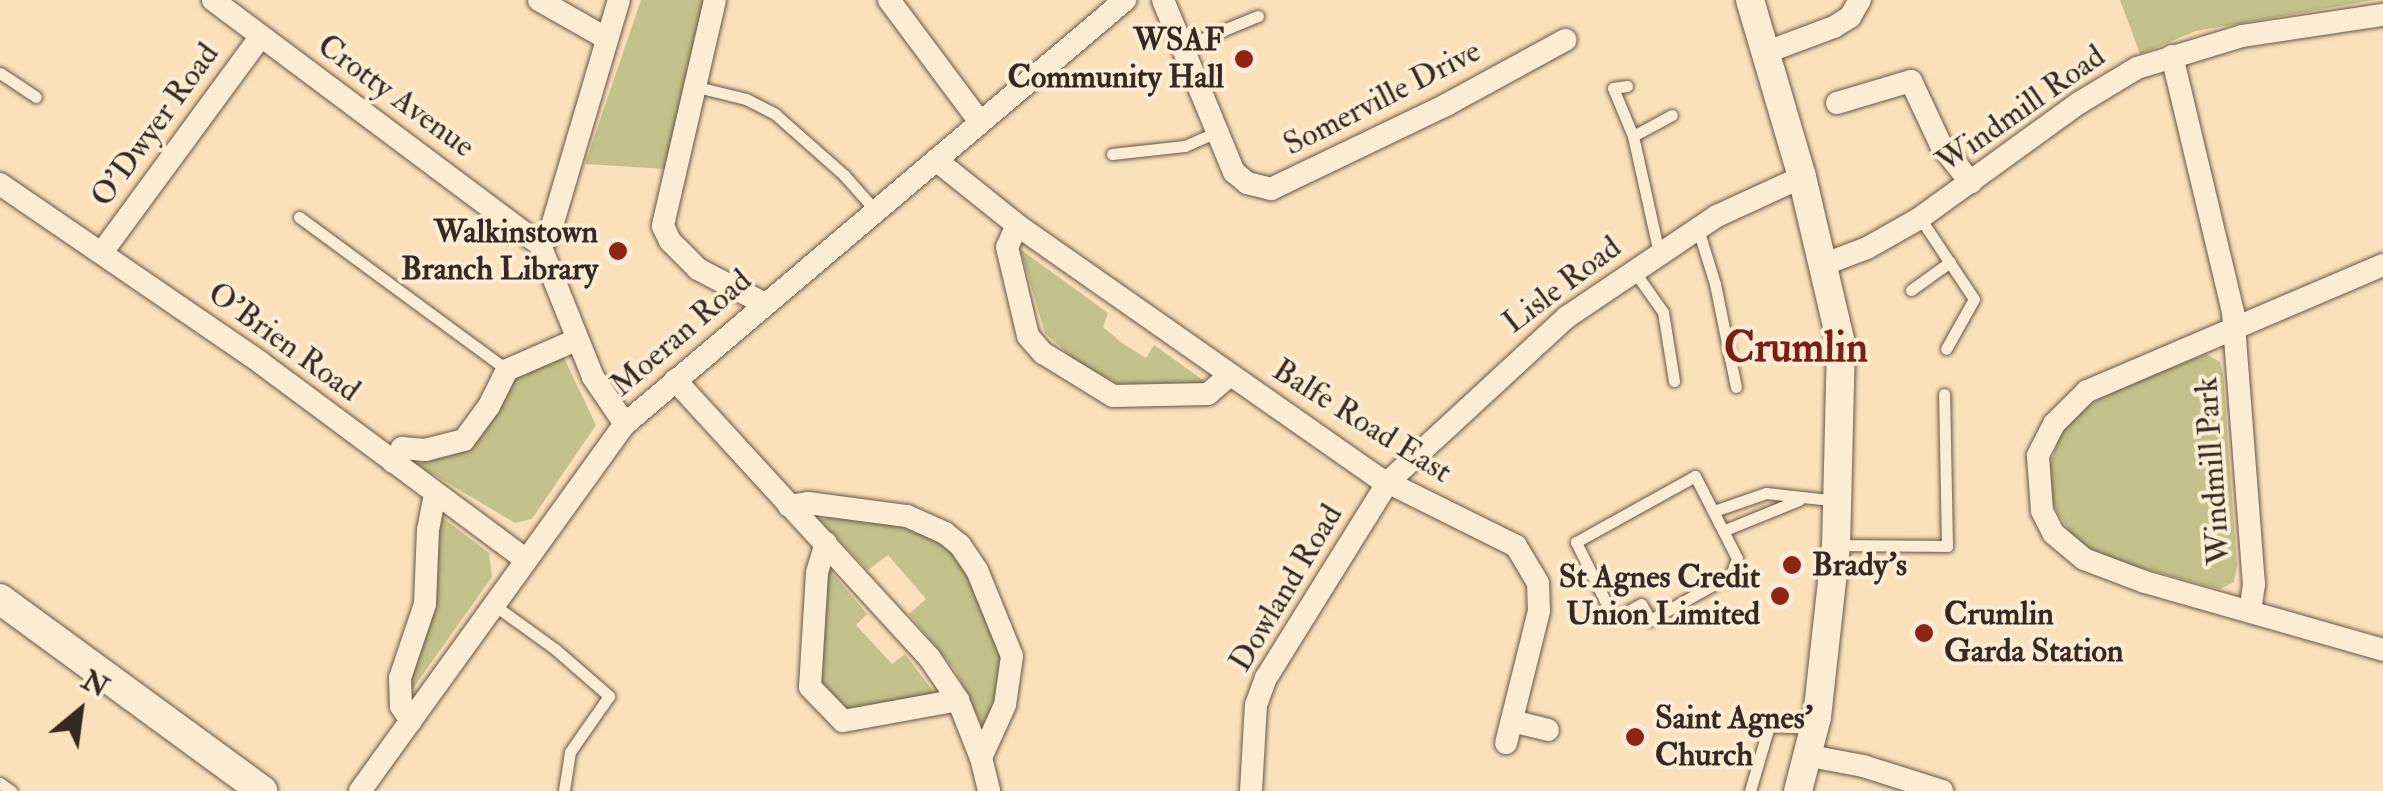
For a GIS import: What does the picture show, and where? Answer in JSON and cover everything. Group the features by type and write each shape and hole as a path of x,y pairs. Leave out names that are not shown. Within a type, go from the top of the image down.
{"main road":[{"path":"0,599 231,779 262,791"}],"street":[{"name":"Crotty Avenue","path":"212,0 540,246"},
{"path":"540,0 606,38"},
{"path":"619,0 549,236 540,246 592,377 625,424"},
{"path":"715,0 692,86 663,226 670,242 698,270 765,304"},
{"path":"889,0 980,122"},
{"name":"Moeran Road","path":"360,791 625,424 1125,0"},
{"name":"Somerville Drive","path":"1163,0 1234,172 1247,184 1272,189 1446,105 1564,40"},
{"path":"1750,0 1802,177 1841,343 1836,545 1815,728 1798,791"},
{"path":"1767,52 1834,27 1850,17 1860,0"},
{"name":"Windmill Road","path":"1825,264 1867,248 1920,218 2079,103 2137,68 2242,36 2383,15"},
{"name":"O'Dwyer Road","path":"103,251 260,36"},
{"name":"Windmill Park","path":"2172,56 2233,312 2254,584 2250,612"},
{"path":"1836,103 1911,81 1942,145 1971,183"},
{"name":"Balfe Road East","path":"936,160 1018,225 1229,376 1388,482 1516,546 1538,583 1539,611 1509,732 1548,730"},
{"name":"Lisle Road","path":"1388,482 1503,372 1568,317 1698,229 1802,177"},
{"name":"O'Brien Road","path":"0,184 103,251 525,559"},
{"name":"Balfe Road East","path":"1018,225 1007,247 1028,336 1043,353 1113,396 1208,394 1229,376"},
{"name":"Windmill Park","path":"2383,265 2087,391 2054,424 2038,456 2042,511 2053,533 2084,559 2145,582 2383,650"},
{"path":"393,462 402,448 426,450 464,440 489,406 507,370 576,340"},
{"path":"675,380 929,657 958,700 982,758 989,791"},
{"name":"Dowland Road","path":"1251,791 1256,706 1266,678 1388,482"},
{"path":"411,721 401,706 400,678 425,604 428,530 435,494"},
{"path":"789,506 808,503 907,516 945,532 960,545 978,570 1012,656 1005,705 982,758"},
{"path":"826,544 817,573 810,687 843,721 958,700"},
{"path":"1810,756 1942,791"}],"lane":[{"path":"1182,46 1258,16"},
{"path":"0,73 36,97"},
{"path":"692,86 746,99 775,114 844,175 875,210"},
{"path":"1626,86 1613,88 1632,136 1659,254"},
{"path":"1632,136 1672,115"},
{"path":"1112,154 1185,146 1217,132"},
{"path":"299,217 507,370"},
{"path":"1920,218 1974,299 1946,350"},
{"path":"1698,229 1715,284 1736,387"},
{"path":"1910,290 1950,262"},
{"path":"1634,271 1662,312 1674,381"},
{"path":"1836,545 1946,546 1944,394"},
{"path":"1695,476 1725,530 1738,558 1731,575 1650,620 1641,604 1614,619 1576,542 1695,476"},
{"path":"1714,511 1766,493 1838,502"},
{"path":"1725,530 1799,500"},
{"path":"493,604 555,649 609,696 570,752 564,791"},
{"path":"1750,791 1769,726 1815,728"},
{"path":"0,783 11,791"}],"shaded area":[{"path":"641,0 708,0 666,169 585,164"},
{"path":"2120,0 2375,0 2196,31 2140,54"},
{"path":"1020,249 1108,313 1103,327 1122,343 1146,358 1154,345 1207,383 1119,384 1077,362 1045,333"},
{"path":"2206,354 2220,362 2223,374 2237,565 2234,582 2220,589 2108,559 2078,545 2053,505 2049,468 2061,433 2078,413 2112,391"},
{"path":"563,356 596,425 532,519 515,523 416,464 473,446 507,380"},
{"path":"838,514 901,519 934,533 960,557 1000,643 1003,680 998,709 983,728 956,671 909,614 926,599 888,555 868,570 820,520"},
{"path":"439,515 489,553 492,577 406,698"},
{"path":"828,568 867,614 856,625 892,664 905,654 939,699 849,715 822,699 816,669"}],"place":[{"name":"WSAF Community Hall","path":"1244,59"},
{"name":"Walkinstown Branch Library","path":"618,251"},
{"name":"Brady's","path":"1792,565"},
{"name":"St Agnes Credit Union Limited","path":"1780,596"},
{"name":"Crumlin Garda Station","path":"1924,633"},
{"name":"Saint Agnes' Church","path":"1635,737"}],"district":[{"name":"Crumlin","path":"1796,348"}]}
